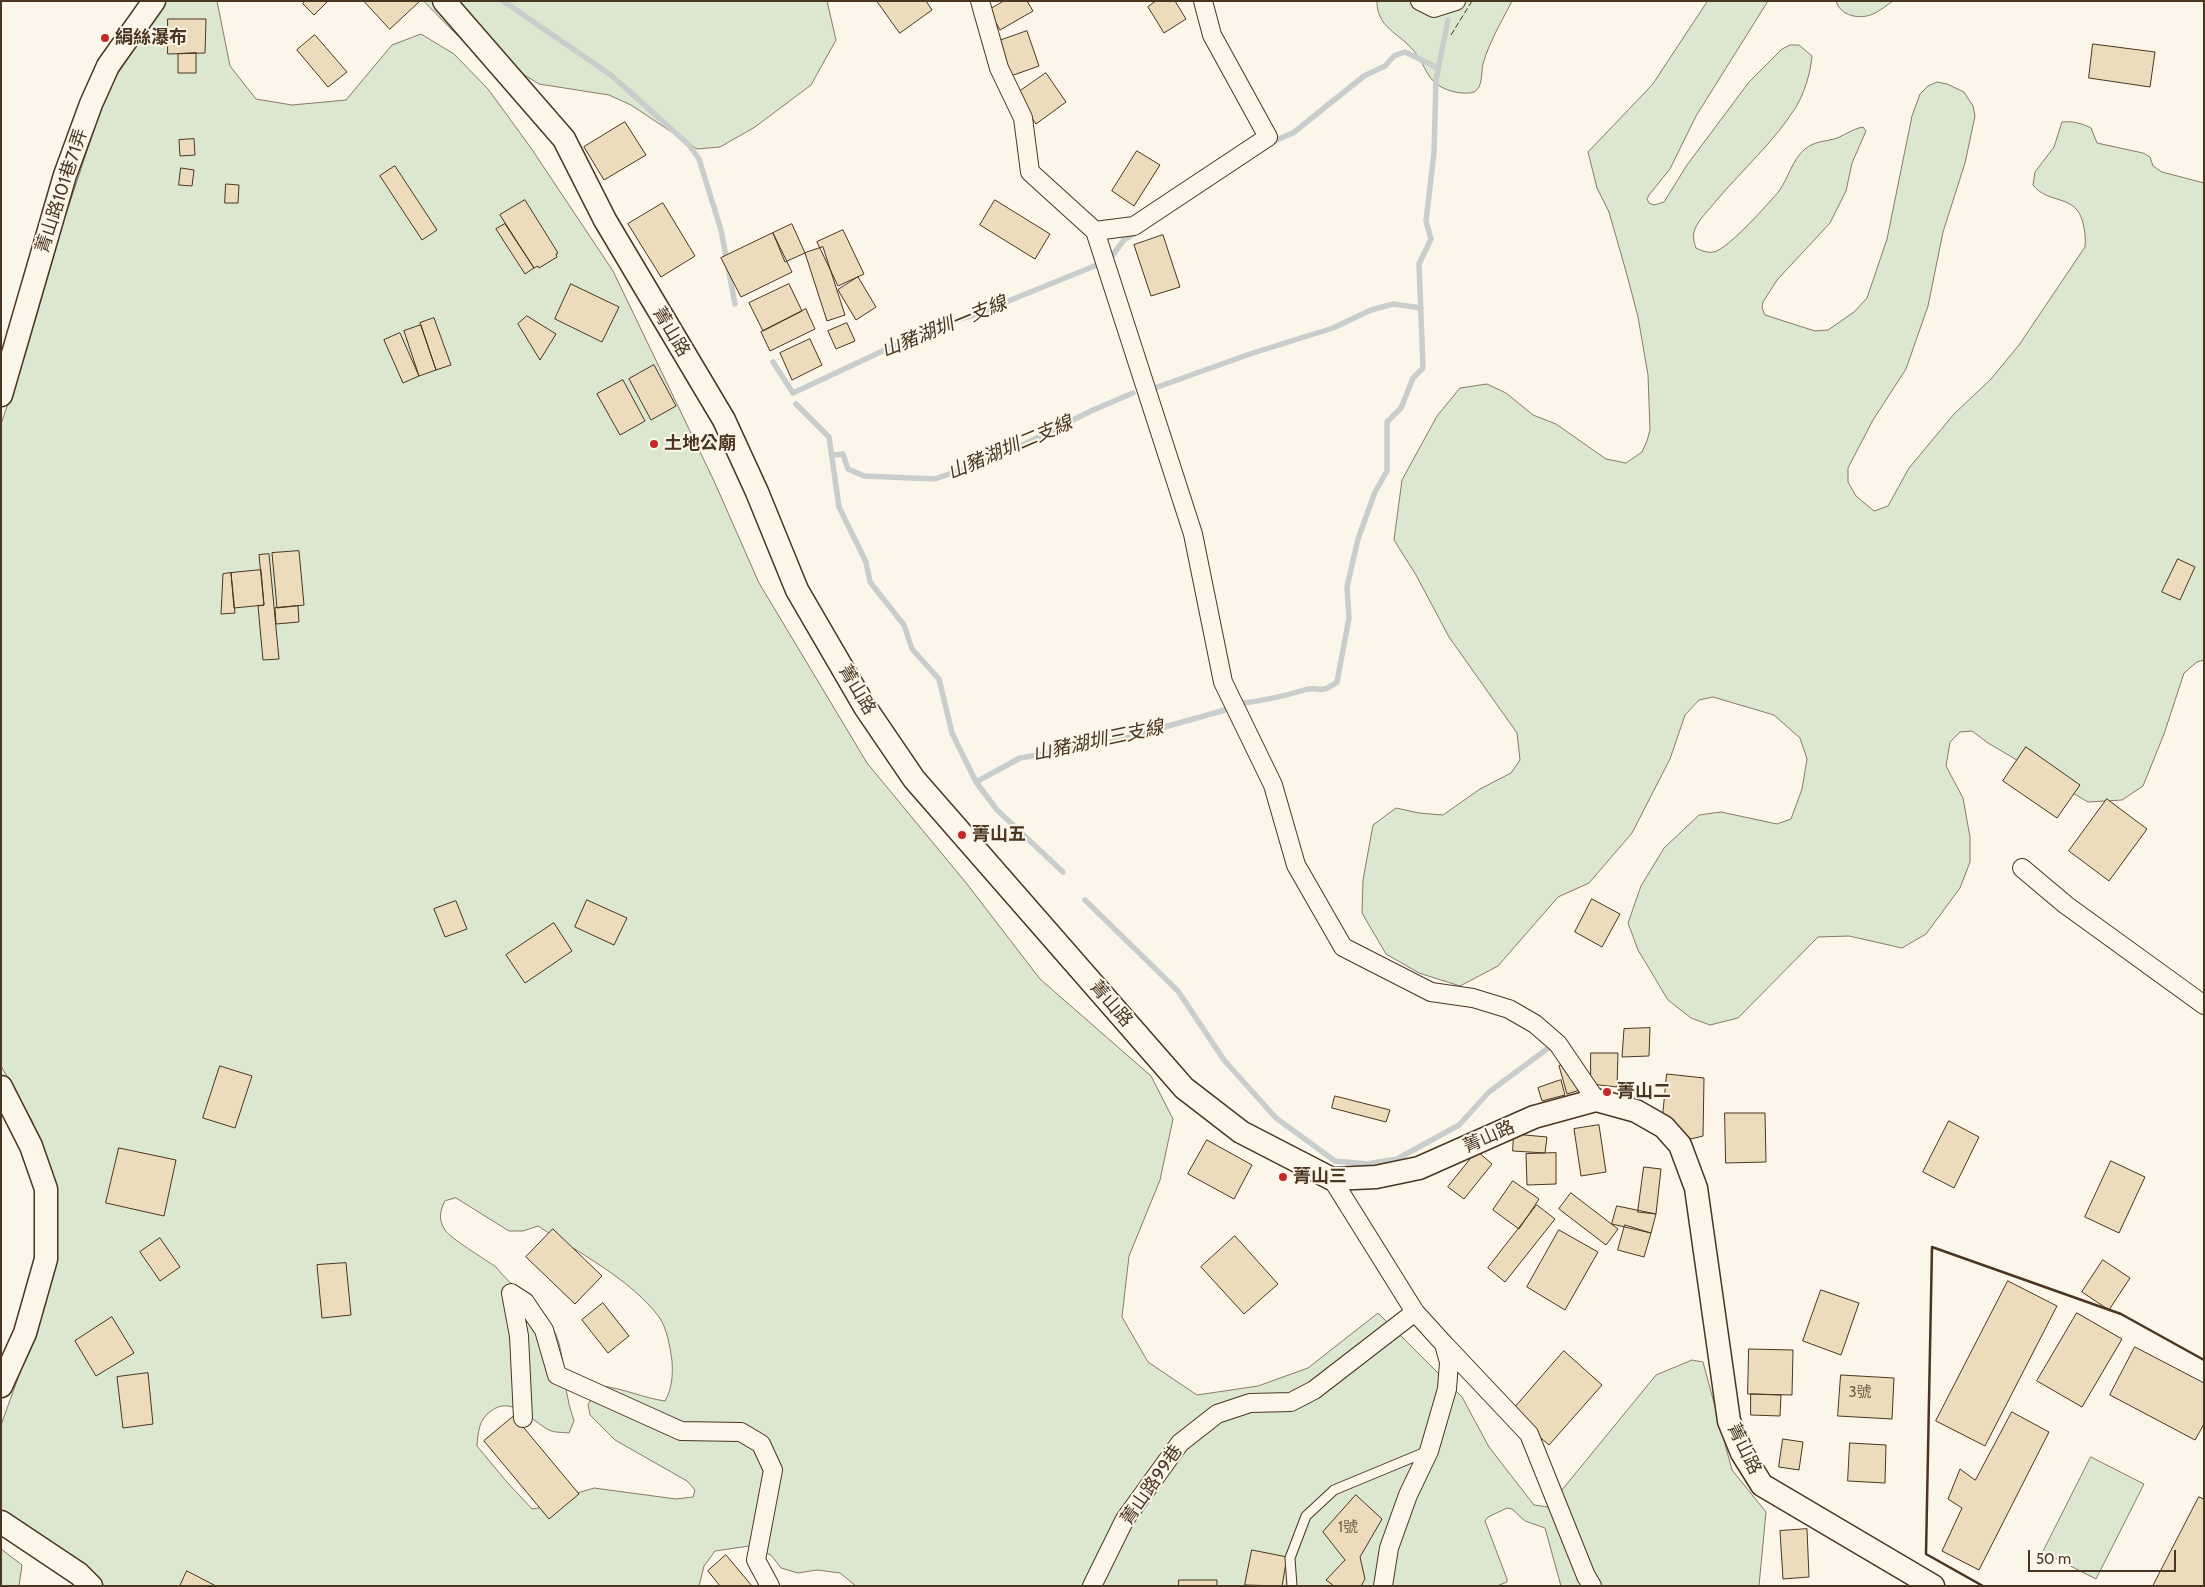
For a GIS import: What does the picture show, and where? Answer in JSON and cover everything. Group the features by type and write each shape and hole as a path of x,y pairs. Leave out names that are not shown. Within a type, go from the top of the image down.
{"street":[{"name":"菁山路101巷71弄","path":"1,395 64,175 91,104 108,66 154,1"},
{"name":"菁山路","path":"444,1 564,139 605,220 724,420 757,492 797,590 865,707 914,779 1184,1088 1241,1132 1332,1179 1376,1177 1419,1168 1534,1117 1596,1100 1636,1110 1664,1127 1680,1145 1696,1188 1730,1421 1742,1453 1762,1484 1933,1586"},
{"path":"980,1 998,68 1023,118 1030,172 1095,231 1193,534 1223,682 1273,785 1296,865 1344,947 1431,992 1473,998 1508,1009 1535,1024 1558,1044 1596,1100"},
{"path":"1095,231 1134,226 1268,137 1212,35 1203,1"},
{"path":"1420,1 1434,8 1456,1"},
{"path":"2022,868 2066,905 2204,1005"},
{"path":"1,1087 31,1146 46,1189 46,1258 25,1333 1,1386"},
{"path":"1332,1179 1416,1312 1529,1434 1586,1576 1592,1586"},
{"path":"523,1418 519,1336 511,1294 525,1302 544,1330 557,1375 680,1431 741,1432 761,1444 773,1470 756,1560 770,1586"},
{"name":"菁山路99巷","path":"1092,1586 1125,1519 1180,1443 1217,1414 1250,1403 1291,1402 1314,1390 1416,1312"},
{"path":"1382,1586 1389,1548 1408,1495 1429,1451 1447,1389 1449,1362 1444,1344"},
{"path":"1,1522 79,1574 91,1586"}],"lane":[{"path":"1292,1586 1290,1558 1306,1516 1334,1490 1429,1451"}],"green space":[{"path":"167,1 217,1 230,66 256,99 292,105 346,100 392,45 421,34 454,54 488,89 531,148 613,271 714,481 759,583 867,763 967,884 1040,979 1151,1076 1173,1119 1160,1180 1129,1256 1122,1317 1148,1362 1197,1395 1258,1386 1308,1368 1378,1313 1462,1397 1489,1447 1534,1505 1548,1507 1656,1375 1692,1360 1703,1362 1732,1470 1766,1512 1759,1586 1561,1586 1545,1528 1525,1521 1512,1509 1507,1508 1488,1517 1485,1521 1507,1579 1507,1582 1497,1586 856,1586 840,1573 817,1570 798,1573 781,1568 771,1555 749,1546 715,1551 704,1566 699,1586 103,1586 1,1511 1,1425 39,1320 51,1175 32,1121 1,1066 1,424 27,348 64,220 108,88","holes":["456,1198 509,1231 523,1231 538,1226 619,1279 648,1303 662,1321 672,1361 672,1382 665,1401 601,1386 588,1404 590,1415 615,1440 687,1481 695,1490 693,1497 676,1499 594,1488 564,1497 556,1505 532,1509 477,1446 479,1431 484,1418 491,1411 499,1407 514,1407 554,1432 569,1433 574,1421 566,1390 559,1344 552,1327 546,1318 496,1267 448,1234 441,1223 440,1215 442,1208 445,1201"]},
{"path":"424,1 827,1 836,40 811,85 755,127 720,147 697,149 631,105 609,95 539,84 515,69 468,46"},
{"path":"1377,1 1512,1 1489,48 1483,64 1479,87 1474,92 1467,93 1446,89 1433,81 1414,51 1384,24 1380,17"},
{"path":"1708,1 1768,1 1696,116 1670,169 1649,195 1647,199 1649,203 1654,205 1664,202 1687,165 1749,82 1782,49 1790,45 1799,45 1812,56 1807,83 1796,107 1768,144 1726,189 1699,222 1694,234 1696,248 1705,252 1714,252 1738,235 1779,191 1797,158 1809,146 1838,138 1859,128 1863,127 1866,131 1852,163 1846,191 1830,223 1777,280 1763,302 1762,308 1765,315 1815,331 1828,330 1854,312 1867,298 1887,239 1912,116 1920,94 1928,86 1937,82 1947,84 1964,92 1973,106 1975,116 1965,163 1943,232 1928,306 1906,369 1873,420 1848,468 1848,482 1856,496 1874,511 1888,506 1909,468 1954,414 1991,379 2019,345 2085,247 2083,223 2074,207 2046,195 2033,185 2035,172 2054,147 2062,122 2077,123 2091,128 2097,143 2143,153 2150,157 2153,166 2162,172 2204,183 2204,660 2197,662 2184,673 2164,734 2143,786 2122,800 2088,802 1988,743 1972,731 1960,732 1950,742 1946,766 1963,798 1970,837 1970,862 1960,888 1926,934 1902,948 1849,936 1818,937 1738,1018 1710,1025 1691,1018 1668,1000 1638,950 1628,923 1641,886 1664,848 1699,815 1721,812 1777,824 1791,819 1802,789 1807,759 1800,738 1774,715 1713,697 1699,700 1685,715 1670,759 1632,833 1589,883 1558,897 1498,966 1460,986 1419,973 1386,954 1362,913 1363,880 1373,825 1396,808 1419,813 1443,815 1480,789 1511,773 1520,760 1517,733 1449,637 1416,575 1394,540 1402,480 1437,416 1460,388 1487,384 1506,393 1533,415 1556,424 1606,459 1626,463 1642,452 1650,430 1648,375 1638,317 1609,212 1597,188 1588,152 1652,85"},
{"path":"1836,1 1893,1 1876,13 1862,17 1846,13 1838,6"},
{"path":"2091,1457 2144,1484 2096,1579 2043,1552"},
{"path":"1,1549 22,1565 19,1586 1,1586"}],"building":[{"path":"305,1 328,1 314,15 303,4"},
{"path":"364,1 420,1 390,29"},
{"path":"877,1 926,1 932,10 900,33"},
{"path":"1004,1 1027,1 1033,11 1000,30 989,10"},
{"path":"1156,1 1175,1 1186,19 1164,33 1148,7"},
{"path":"168,19 206,19 205,53 168,54"},
{"path":"1027,31 1039,66 1008,77 996,42"},
{"path":"315,35 347,72 328,87 297,50"},
{"path":"2093,44 2155,52 2150,87 2089,78"},
{"path":"196,53 196,73 178,73 178,54"},
{"path":"1046,73 1066,102 1036,124 1016,94"},
{"path":"625,122 646,155 604,180 584,147"},
{"path":"194,139 195,155 180,156 179,140"},
{"path":"1137,151 1160,165 1134,206 1112,191"},
{"path":"395,166 437,230 422,240 380,176"},
{"path":"181,168 194,170 192,186 179,185"},
{"path":"226,184 239,185 238,203 225,203"},
{"path":"525,200 558,253 556,254 557,257 539,268 538,266 534,268 500,215"},
{"path":"995,200 1050,234 1035,259 980,225"},
{"path":"663,203 695,256 661,277 628,224"},
{"path":"505,224 534,268 525,274 496,229"},
{"path":"792,224 805,253 785,262 773,233"},
{"path":"843,230 864,274 838,286 817,242"},
{"path":"773,233 792,272 741,297 721,258"},
{"path":"1163,235 1180,287 1151,296 1134,245"},
{"path":"823,247 845,315 827,321 805,253"},
{"path":"858,277 876,307 856,320 838,290"},
{"path":"571,284 619,307 602,342 555,319"},
{"path":"789,284 802,311 763,331 749,303"},
{"path":"806,309 815,329 770,351 761,332"},
{"path":"527,316 556,334 540,360 518,324"},
{"path":"434,318 451,365 436,370 420,323"},
{"path":"847,323 855,341 836,349 828,331"},
{"path":"421,325 436,370 419,376 404,331"},
{"path":"400,333 419,376 403,383 384,340"},
{"path":"810,339 822,365 792,380 780,353"},
{"path":"654,365 676,406 651,420 629,379"},
{"path":"623,380 645,421 620,435 597,394"},
{"path":"299,551 304,605 277,608 272,553"},
{"path":"269,554 279,659 263,660 258,606 264,605 259,555"},
{"path":"2178,559 2195,567 2180,600 2162,592"},
{"path":"261,570 264,605 234,608 231,573"},
{"path":"231,573 235,613 221,614 223,574"},
{"path":"298,606 299,622 276,624 275,608"},
{"path":"2026,747 2080,785 2057,818 2003,781"},
{"path":"2107,799 2147,829 2109,881 2069,851"},
{"path":"1592,899 1620,914 1602,947 1575,932"},
{"path":"587,900 627,918 614,945 575,927"},
{"path":"456,901 467,929 445,937 434,909"},
{"path":"554,923 572,951 525,983 506,955"},
{"path":"1650,1028 1649,1056 1622,1057 1624,1029"},
{"path":"1591,1053 1618,1053 1617,1087 1591,1084"},
{"path":"1567,1064 1583,1089 1567,1094 1559,1066"},
{"path":"220,1066 252,1076 235,1128 203,1118"},
{"path":"1667,1074 1704,1078 1703,1136 1691,1139 1663,1115"},
{"path":"1561,1080 1565,1095 1542,1101 1538,1088"},
{"path":"1335,1096 1390,1110 1386,1122 1332,1108"},
{"path":"1725,1113 1765,1113 1766,1162 1726,1163"},
{"path":"1949,1121 1979,1137 1954,1188 1923,1172"},
{"path":"1599,1125 1606,1172 1581,1176 1574,1129"},
{"path":"1514,1134 1547,1137 1545,1153 1513,1151"},
{"path":"1207,1140 1252,1165 1234,1199 1188,1174"},
{"path":"119,1148 176,1160 164,1216 106,1203"},
{"path":"1477,1151 1492,1164 1464,1199 1448,1187"},
{"path":"1556,1153 1556,1184 1527,1185 1526,1154"},
{"path":"2111,1161 2145,1177 2119,1233 2085,1217"},
{"path":"1644,1167 1661,1169 1656,1214 1638,1212"},
{"path":"1513,1181 1539,1199 1519,1229 1493,1210"},
{"path":"1571,1193 1618,1229 1606,1245 1559,1209"},
{"path":"1537,1205 1555,1219 1505,1282 1488,1268"},
{"path":"1617,1206 1656,1214 1651,1233 1612,1224"},
{"path":"1625,1225 1651,1233 1644,1257 1618,1250"},
{"path":"553,1229 602,1276 575,1304 526,1257"},
{"path":"1559,1230 1598,1252 1565,1310 1527,1287"},
{"path":"1235,1236 1278,1284 1244,1314 1201,1267"},
{"path":"160,1238 180,1267 160,1281 140,1252"},
{"path":"2103,1260 2130,1278 2109,1310 2082,1292"},
{"path":"346,1263 351,1315 322,1318 317,1265"},
{"path":"2008,1281 2057,1306 1985,1446 1936,1421"},
{"path":"1821,1290 1859,1303 1841,1355 1803,1341"},
{"path":"603,1303 629,1336 608,1353 582,1320"},
{"path":"2077,1313 2122,1339 2082,1407 2037,1381"},
{"path":"112,1317 134,1353 96,1376 75,1341"},
{"path":"2135,1347 2204,1383 2204,1424 2195,1440 2110,1395"},
{"path":"1749,1349 1793,1350 1792,1395 1748,1394"},
{"path":"1564,1351 1602,1385 1549,1445 1511,1412"},
{"path":"148,1373 153,1424 123,1428 117,1377"},
{"path":"1841,1375 1894,1378 1892,1419 1838,1416"},
{"path":"1751,1394 1781,1395 1780,1416 1751,1415"},
{"path":"2012,1412 2049,1432 1979,1570 1942,1551 1962,1508 1948,1499 1960,1469 1975,1480"},
{"path":"514,1416 579,1494 549,1519 484,1441"},
{"path":"1783,1439 1803,1442 1799,1470 1779,1467"},
{"path":"1850,1443 1886,1445 1885,1483 1848,1481"},
{"path":"1356,1495 1382,1519 1360,1557 1365,1579 1361,1586 1334,1586 1326,1580 1345,1560 1323,1532"},
{"path":"2199,1497 2204,1499 2204,1586 2153,1586"},
{"path":"1807,1529 1809,1577 1783,1579 1780,1531"},
{"path":"1252,1550 1287,1557 1282,1586 1245,1585"},
{"path":"726,1555 752,1586 720,1586 708,1571"},
{"path":"187,1571 216,1586 180,1586"},
{"path":"1179,1580 1217,1580 1217,1586 1179,1586"}],"waterway":[{"path":"503,1 611,75 689,145 699,159 721,230 735,304"},
{"path":"1237,704 1309,689 1322,689 1337,682 1349,618 1347,587 1358,539 1375,492 1387,471 1387,422 1401,408 1413,378 1423,368 1419,264 1431,239 1426,221 1434,153 1436,80 1448,20"},
{"path":"1269,143 1293,133 1364,76 1385,66 1394,56 1405,52 1438,68"},
{"path":"1109,260 1124,240 1137,232"},
{"name":"山豬湖圳一支線","path":"773,362 793,393 936,326 974,315 1097,265"},
{"path":"1149,390 1250,354 1333,328 1371,310 1393,304 1421,308"},
{"name":"山豬湖圳二支線","path":"833,455 843,454 848,469 864,476 935,479 1000,456 1091,411 1133,393"},
{"path":"796,404 829,437 839,507 866,562 870,582 904,625 912,649 939,679 952,733 976,782 997,810 1063,872"},
{"name":"山豬湖圳三支線","path":"976,782 1020,758 1062,751 1097,740 1112,742 1225,710"},
{"path":"1085,900 1178,991 1224,1060 1276,1118 1335,1161 1367,1164 1397,1159 1459,1125 1489,1092 1551,1046"}],"fence":[{"path":"1451,35 1472,1"}],"wall":[{"path":"1983,1586 1926,1554 1932,1247 2121,1314 2204,1360"}],"place":[{"name":"絹絲瀑布","path":"105,38"},
{"name":"土地公廟","path":"654,444"},
{"name":"菁山五","path":"962,835"},
{"name":"菁山二","path":"1607,1092"},
{"name":"菁山三","path":"1283,1177"}]}
